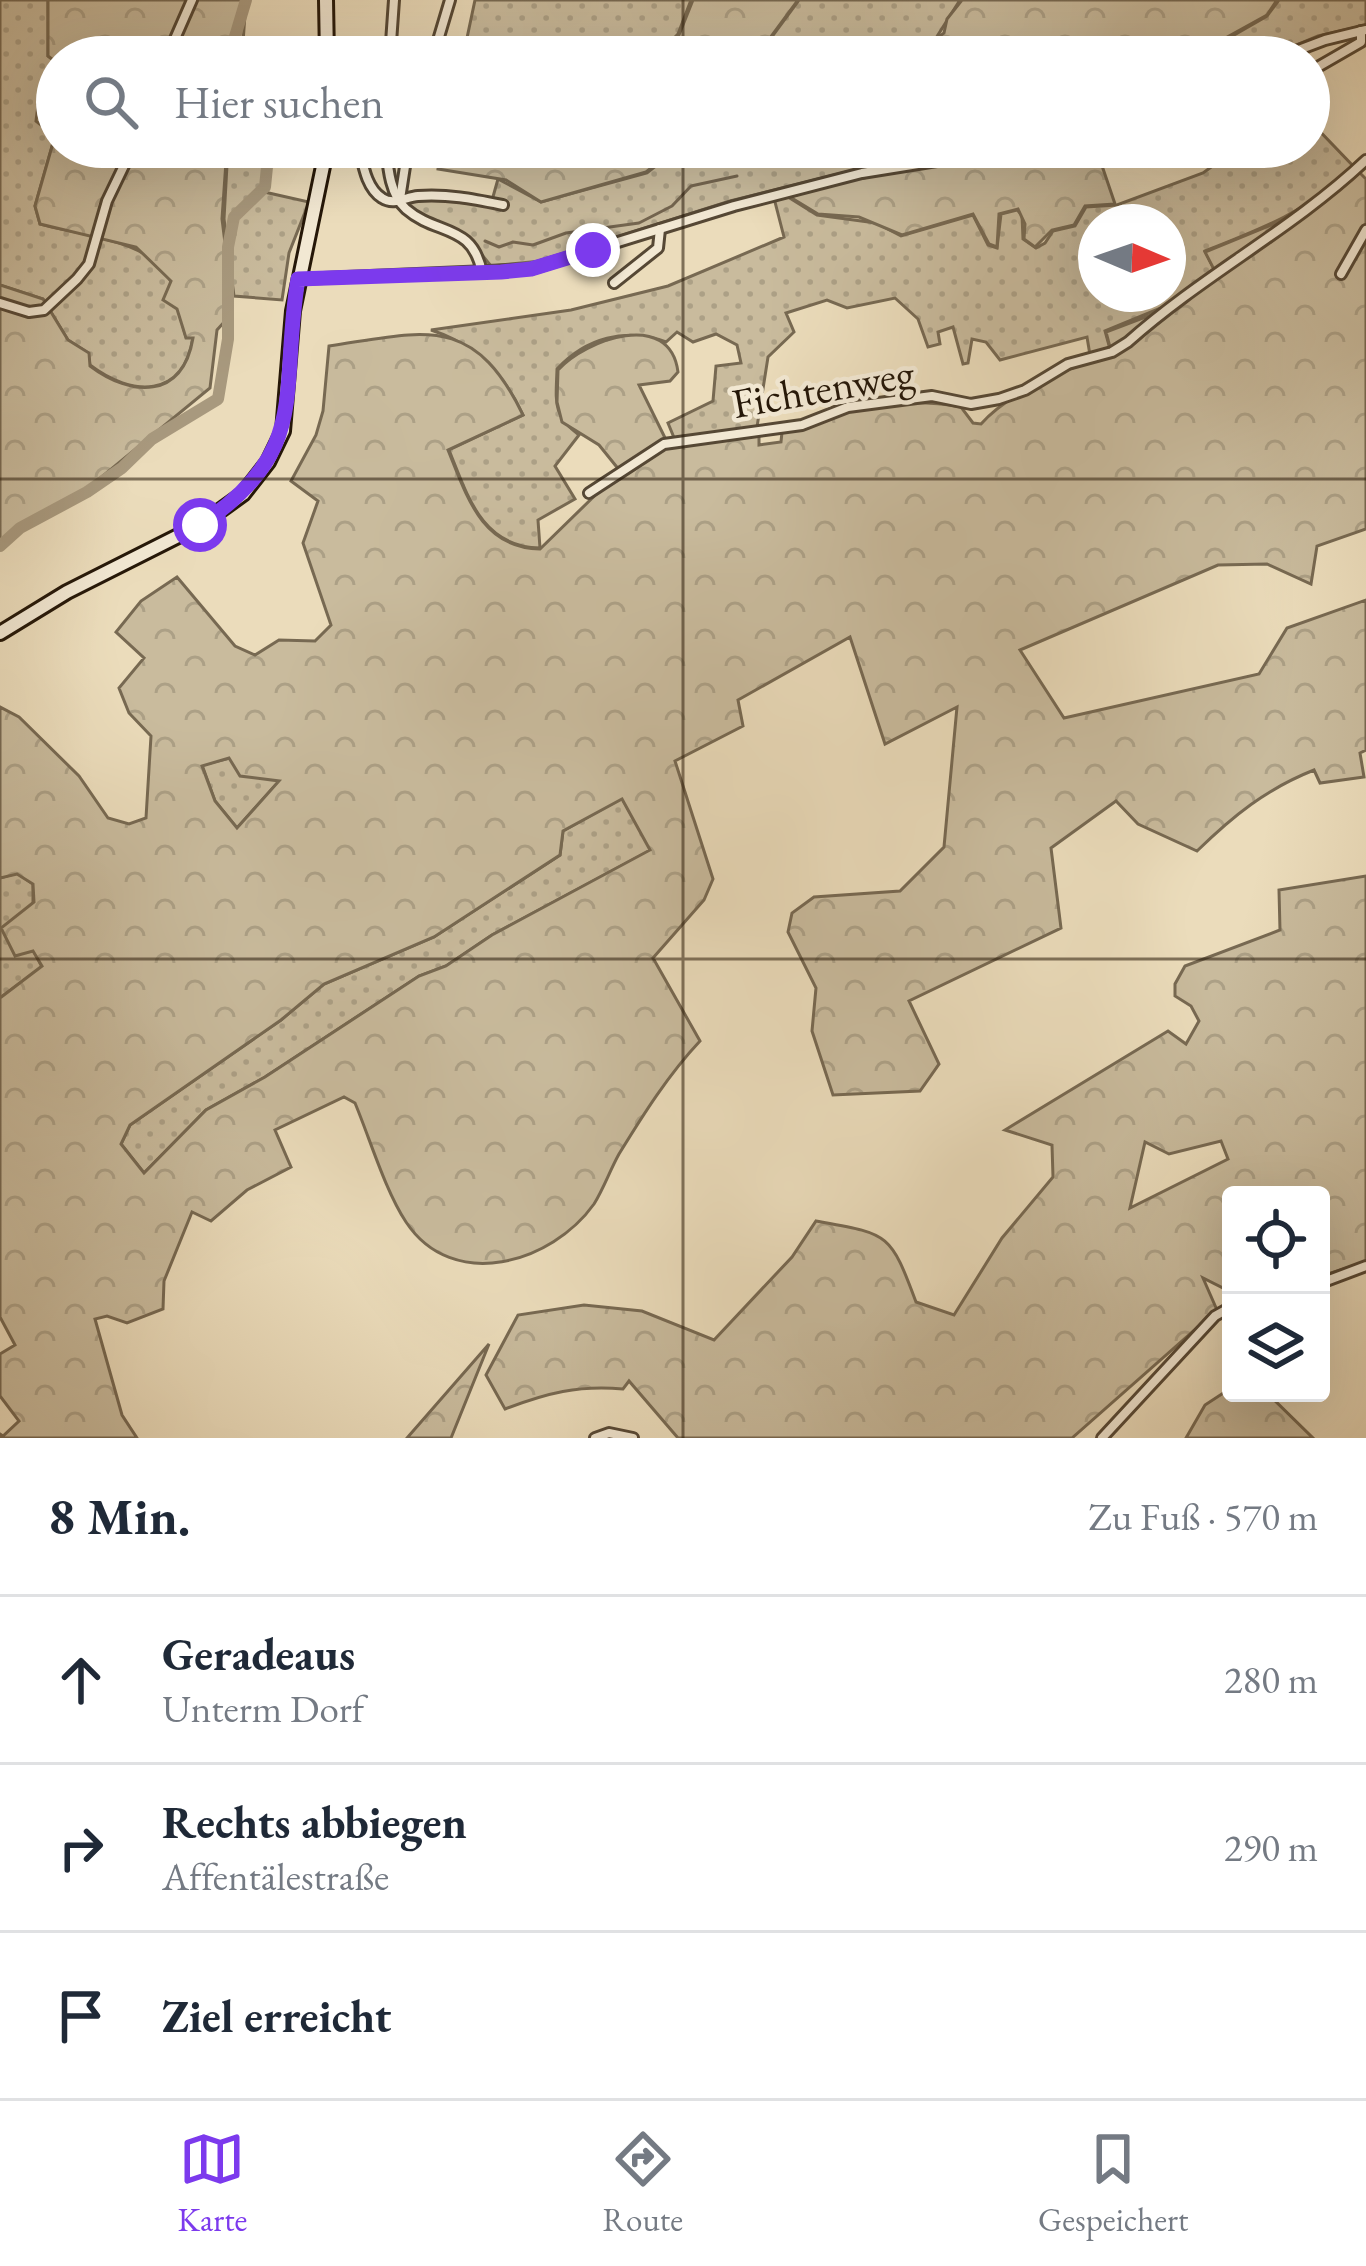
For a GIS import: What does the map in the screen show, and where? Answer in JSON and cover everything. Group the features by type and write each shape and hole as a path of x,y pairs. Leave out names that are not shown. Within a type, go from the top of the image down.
{"main road":[{"path":"326,0 327,36"},
{"path":"0,633 67,592 200,525 258,477 283,430 298,279 324,168"}],"street":[{"path":"176,36 192,0"},
{"path":"391,36 394,0"},
{"path":"439,36 450,0"},
{"path":"1330,39 1364,31 1354,49 1330,61"},
{"name":"Fichtenweg","path":"589,493 664,444 802,425 848,407 932,396 971,404 1025,390 1068,364 1112,352 1237,256 1307,211 1366,160"},
{"path":"0,303 29,312 44,310 77,279 89,263 107,201 123,168"},
{"path":"366,168 374,190 390,202 459,194 503,205"},
{"path":"389,168 400,201 420,218 467,240 482,274"},
{"path":"400,201 405,168"},
{"path":"298,279 482,274 560,262 659,229 894,168"},
{"path":"614,283 658,248 659,229"},
{"path":"1341,274 1366,230"},
{"path":"1330,1280 1366,1266"},
{"path":"1102,1438 1222,1312"},
{"path":"595,1438 609,1433 633,1438"}],"green space":[{"path":"0,0 48,0 48,36 36,36 36,168 46,168 35,206 40,224 113,241 161,267 173,287 186,337 193,337 187,357 167,382 138,387 122,383 90,365 88,353 68,340 43,299 0,285"},
{"path":"48,0 246,0 243,36 48,36"},
{"path":"475,0 691,0 676,36 467,36"},
{"path":"693,0 798,0 771,36 679,35"},
{"path":"799,0 960,0 937,36 772,36"},
{"path":"962,0 1277,0 1267,15 1229,36 940,36"},
{"path":"1279,0 1366,0 1366,25 1318,36 1232,36 1267,16"},
{"path":"1330,142 1355,168 1284,217 1205,251 1216,273 1186,295 1186,204 1120,204 1210,168 1330,168"},
{"path":"46,168 226,168 222,219 232,299 226,320 217,330 210,388 87,489 0,543 0,285 43,299 68,340 89,353 90,366 122,383 153,387 167,382 187,358 193,338 186,338 177,309 163,300 171,281 136,247 40,224 35,206"},
{"path":"227,168 266,168 260,191 309,202 289,253 282,300 234,296 224,219"},
{"path":"651,168 541,202 506,180 438,169"},
{"path":"653,168 864,168 730,201 541,261 491,266 465,234 406,205 409,200 444,196 491,204 498,179 541,202"},
{"path":"917,168 1103,168 1115,204 1078,204 1074,225 1052,230 1035,247 1024,239 1025,224 1018,209 999,214 997,247 989,244 973,214 902,235 859,217 818,214 790,197 848,180"},
{"path":"1356,169 1366,179 1366,529 1317,546 1311,584 1267,564 1218,565 1020,650 1064,718 1259,674 1287,628 1366,600 1366,750 1360,753 1364,777 1320,783 1314,770 1251,804 1197,851 1138,824 1116,801 1051,848 1061,928 909,1001 939,1064 920,1091 833,1095 812,1031 816,988 788,932 792,913 814,897 900,891 944,847 957,707 885,744 850,637 738,700 743,726 675,761 713,879 704,900 653,958 700,1041 656,1096 594,1204 576,1225 554,1242 502,1262 449,1257 426,1244 406,1222 355,1103 344,1097 275,1130 291,1167 247,1190 211,1221 192,1212 164,1281 163,1309 127,1323 107,1316 95,1319 122,1415 137,1438 0,1438 19,1421 0,1396 0,1354 15,1345 0,1317 0,998 42,966 33,951 15,956 1,928 34,902 33,884 17,874 0,878 0,707 19,717 79,776 108,818 129,824 146,818 151,736 129,713 119,688 144,658 116,632 141,601 177,577 235,646 255,655 279,640 315,641 331,625 303,543 318,501 291,481 316,435 323,411 329,346 392,336 443,337 465,344 485,359 523,415 448,450 470,502 490,530 504,540 540,549 620,471 599,445 562,422 558,370 587,348 606,340 644,336 660,341 672,353 678,372 670,381 639,385 670,448 759,434 759,445 781,442 782,432 855,410 894,404 961,407 973,423 981,424 1008,401 1042,382 1112,355 1106,332 1156,313 1161,320 1172,312 1186,312 1186,301 1218,277 1205,252 1293,216","holes":["229,758 240,776 279,781 237,828 215,801 202,766","622,799 650,850 492,935 446,966 419,976 206,1110 144,1173 121,1144 130,1125 281,1020 324,984 434,937 560,855 563,831"]},
{"path":"788,197 817,215 876,223 901,236 973,215 988,245 997,248 1001,214 1017,210 1022,215 1023,239 1036,248 1053,231 1075,226 1078,221 1078,312 1151,312 1105,331 1110,349 1090,355 1087,337 1000,360 986,342 972,339 968,363 963,364 953,327 938,332 940,344 928,347 918,319 895,298 847,308 827,300 786,313 794,332 768,357 757,427 675,440 668,423 713,401 716,366 741,363 737,345 716,334 693,342 677,332 666,342 636,336 607,338 580,350 557,369 558,407 564,421 579,435 555,466 575,499 538,520 540,548 504,539 491,529 471,501 449,450 523,415 486,362 461,343 431,330 571,310 668,286 784,237 774,198"},
{"path":"230,758 280,780 237,828 215,801 202,765"},
{"path":"622,798 651,850 492,935 446,966 419,976 206,1110 144,1173 121,1144 130,1125 281,1020 324,984 434,937 560,855 563,831"},
{"path":"17,873 33,884 33,950 42,967 0,998 0,878"},
{"path":"1366,876 1366,1262 1330,1273 1330,1186 1222,1186 1222,1288 1203,1278 1217,1310 1072,1438 678,1438 629,1381 623,1389 563,1392 505,1409 486,1375 518,1315 584,1305 642,1311 714,1340 792,1257 816,1221 859,1229 884,1240 900,1262 916,1302 954,1315 1002,1238 1053,1177 1052,1145 1005,1130 1168,1031 1186,1044 1199,1021 1191,1006 1175,996 1175,984 1185,966 1280,930 1279,890","holes":["1221,1141 1228,1159 1130,1208 1145,1142 1169,1154"]},
{"path":"489,1344 451,1438 407,1438"},
{"path":"1222,1394 1222,1402 1276,1402 1313,1438 1186,1438 1205,1405"}],"waterway":[{"path":"235,36 246,0"},
{"path":"0,546 20,528 87,492 152,439 218,399 228,339 228,247 234,217 265,187 267,168"},
{"path":"485,241 499,247 513,242 533,245 566,233 639,223 672,206 691,186 737,176"}],"route":[{"path":"200,525 243,494 277,446 286,411 298,279 501,272 531,269 593,250"}]}
